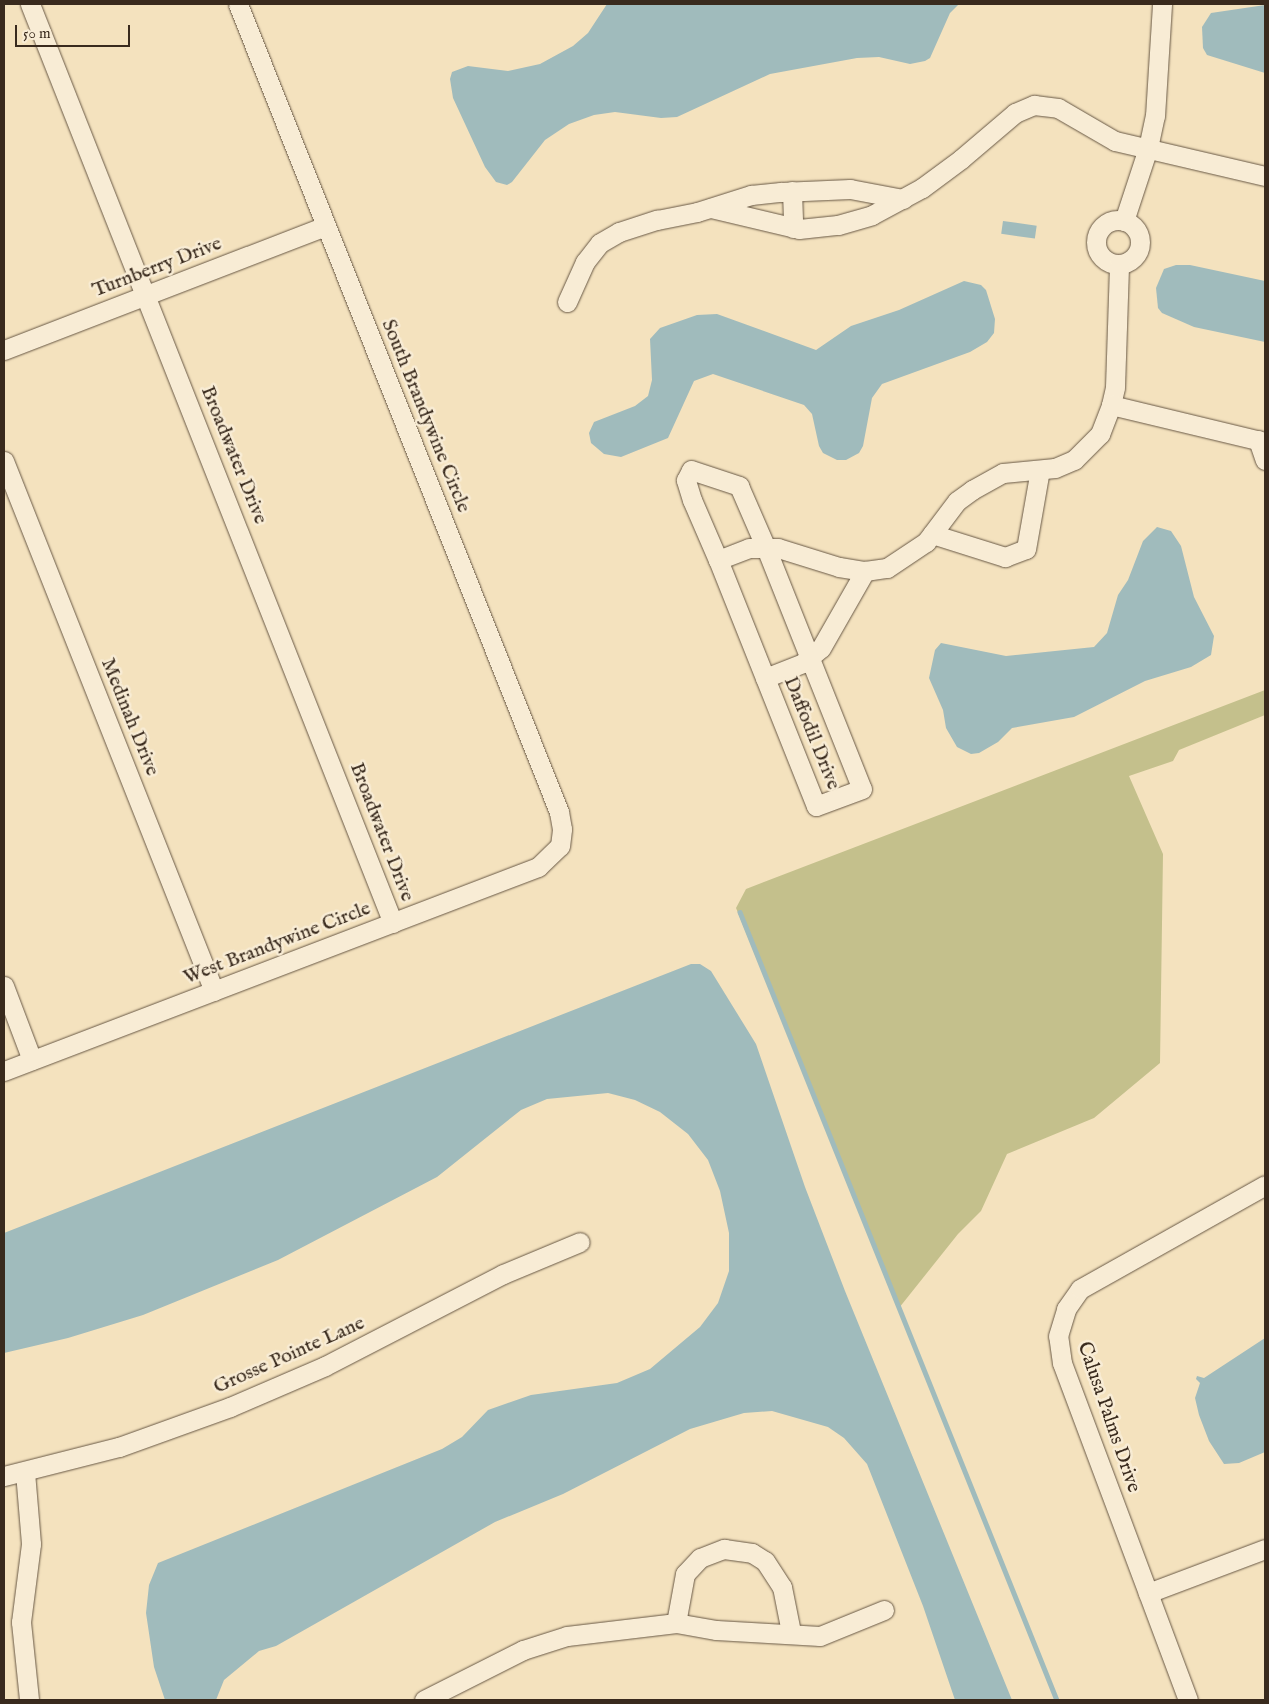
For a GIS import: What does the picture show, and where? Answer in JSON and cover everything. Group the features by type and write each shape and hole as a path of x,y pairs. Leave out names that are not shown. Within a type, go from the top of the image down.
{"street":[{"name":"Broadwater Drive","path":"30,4 393,923"},
{"name":"South Brandywine Circle","path":"238,4 559,812 562,829 560,846"},
{"path":"1124,221 1148,148 1157,91 1162,4"},
{"path":"711,208 793,228 838,225 872,215 903,199 962,159 1015,113 1034,106 1058,108 1115,141 1265,176"},
{"path":"566,302 585,262 600,243 619,232 657,220 711,208 751,195 792,191 850,189 903,199"},
{"path":"792,191 793,228"},
{"path":"1116,220 1124,221 1135,229 1139,248 1131,260 1118,264 1104,260 1096,247 1096,239 1102,226 1116,220"},
{"name":"Turnberry Drive","path":"4,350 326,226"},
{"path":"718,560 749,548 778,548 839,567 865,571 887,568 906,558 932,534 957,501 972,490 1003,473 1040,470 1074,460 1100,434 1111,406 1115,387 1118,264"},
{"path":"1111,406 1262,441 1265,460"},
{"name":"Medinah Drive","path":"4,461 214,990"},
{"name":"Daffodil Drive","path":"691,470 739,486 766,548 862,789 816,806 718,560 692,500 686,480 691,470"},
{"path":"932,534 1005,557 1026,549 1040,470"},
{"path":"765,678 810,658 821,648 865,571"},
{"name":"West Brandywine Circle","path":"4,1071 538,867 560,846"},
{"path":"4,986 32,1060"},
{"name":"Calusa Palms Drive","path":"1188,1700 1062,1363 1058,1336 1066,1310 1080,1289 1265,1185"},
{"name":"Grosse Pointe Lane","path":"4,1476 119,1447 230,1407 325,1366 503,1274 580,1242"},
{"path":"24,1472 31,1544 21,1622 30,1700"},
{"path":"1148,1592 1265,1548"},
{"path":"676,1623 685,1574 700,1558 724,1549 752,1553 765,1561 782,1587 791,1632"},
{"path":"424,1700 541,1643 600,1630 676,1623 716,1630 829,1634 884,1610"}],"shaded area":[{"path":"1265,690 1265,715 1179,750 1173,761 1129,776 1163,854 1160,1063 1094,1118 1007,1154 981,1211 958,1234 899,1308 736,908 746,889"}],"water":[{"path":"607,4 959,4 950,13 930,58 925,61 910,64 879,57 857,58 770,74 677,117 661,118 615,112 594,115 569,124 545,140 512,182 507,185 496,182 485,167 453,98 450,79 452,72 468,66 508,71 540,64 573,46 588,33"},
{"path":"1265,5 1265,73 1207,55 1203,48 1202,27 1211,13"},
{"path":"1003,221 1037,226 1035,239 1001,234"},
{"path":"1176,265 1190,265 1265,281 1265,342 1194,327 1162,313 1158,308 1156,288 1164,269"},
{"path":"964,281 981,285 986,290 995,319 994,333 987,342 970,352 882,384 872,398 863,446 859,453 846,460 837,460 823,453 819,446 812,414 804,405 713,374 694,381 668,438 621,457 604,454 591,443 589,433 594,422 635,406 648,396 652,380 650,339 660,328 697,315 717,314 816,350 851,326 899,310"},
{"path":"1157,527 1171,531 1181,546 1194,597 1214,636 1211,655 1191,667 1145,681 1074,717 1012,728 998,742 979,753 971,754 957,747 946,728 943,710 929,678 935,650 941,643 1006,656 1094,647 1107,633 1118,595 1128,580 1143,541"},
{"path":"691,964 700,964 711,971 756,1044 805,1187 845,1291 1012,1700 955,1700 923,1606 867,1464 844,1438 828,1427 772,1411 744,1413 690,1429 563,1494 495,1522 276,1646 259,1651 224,1680 216,1700 165,1700 154,1667 146,1613 149,1585 158,1563 442,1449 462,1437 488,1410 531,1395 617,1383 650,1369 700,1327 718,1303 729,1271 729,1233 720,1191 708,1160 688,1134 660,1112 635,1100 608,1093 547,1099 521,1110 437,1177 278,1260 143,1315 68,1338 4,1353 4,1233"},
{"path":"1265,1338 1265,1452 1239,1463 1224,1464 1209,1441 1199,1415 1195,1398 1200,1383 1196,1379 1197,1376 1204,1378"}],"waterway":[{"path":"740,912 1057,1700"}]}
